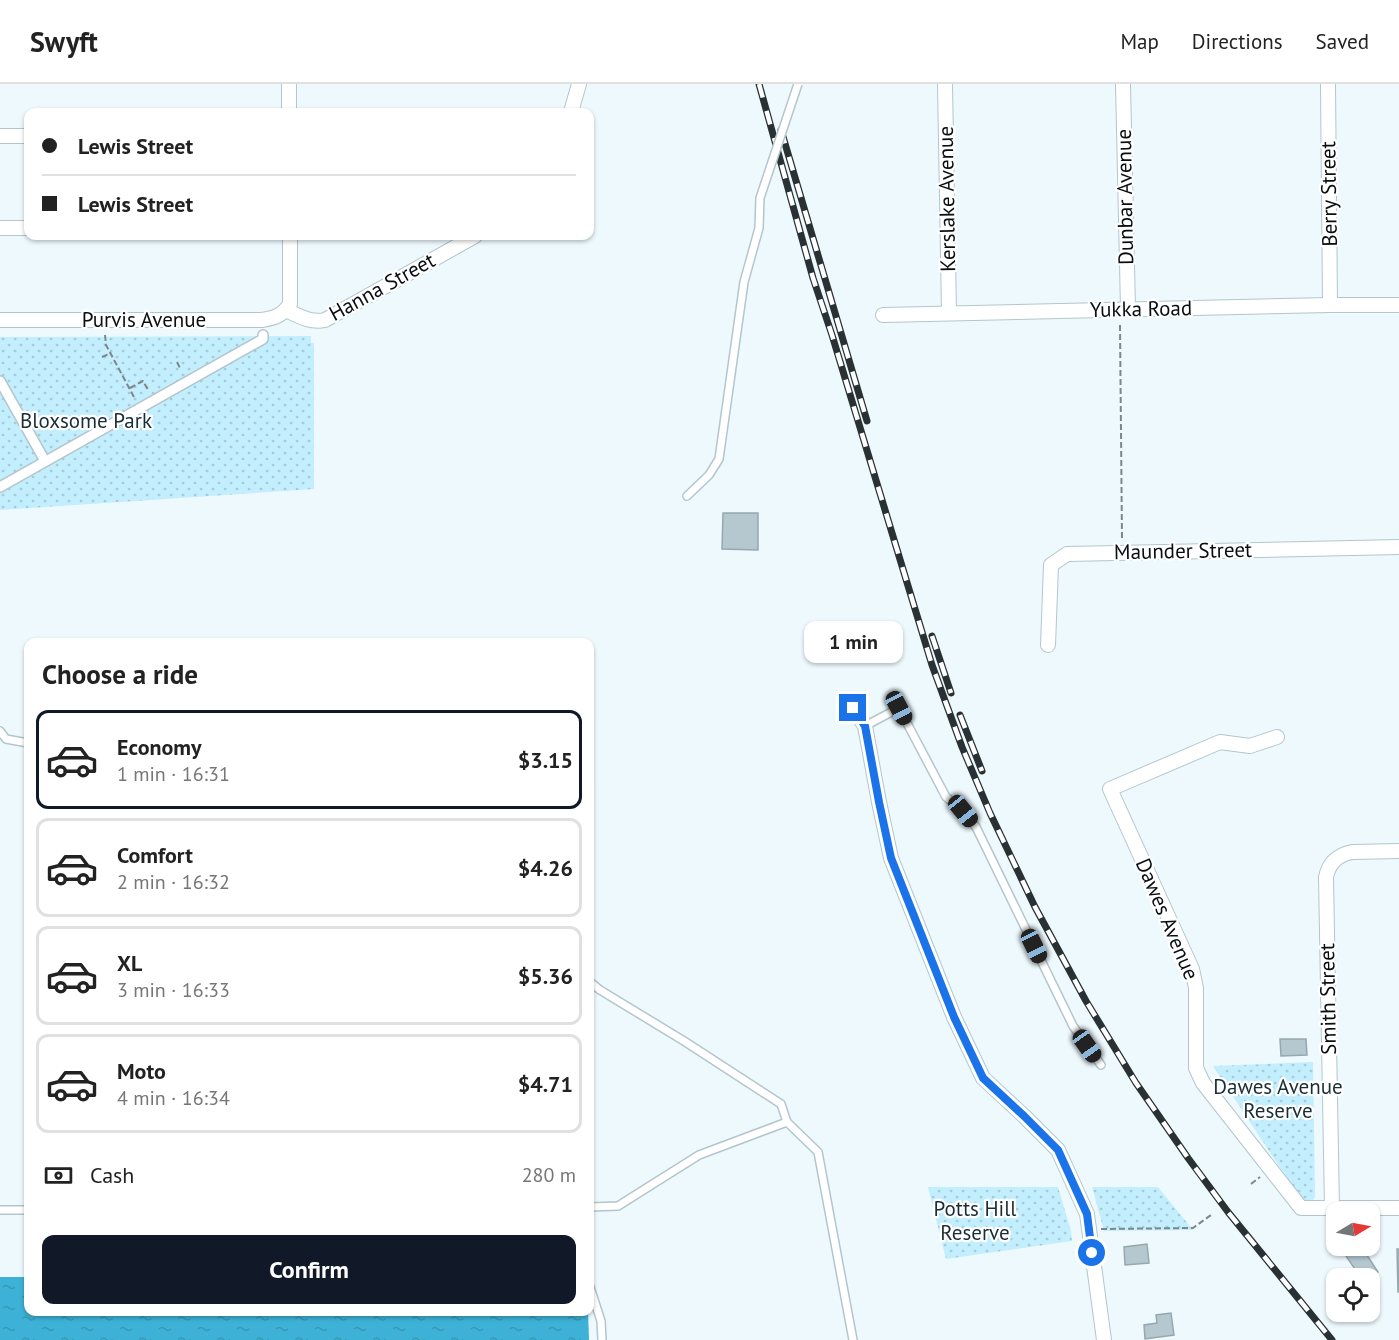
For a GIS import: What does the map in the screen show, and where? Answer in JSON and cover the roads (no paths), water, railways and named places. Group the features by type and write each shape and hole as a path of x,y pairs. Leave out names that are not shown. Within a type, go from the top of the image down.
{"street":[{"path":"289,84 289,108"},
{"path":"572,108 579,84"},
{"name":"Kerslake Avenue","path":"945,84 949,313"},
{"name":"Dunbar Avenue","path":"1123,84 1124,309"},
{"name":"Berry Street","path":"1328,84 1330,305"},
{"path":"0,136 24,136"},
{"path":"0,228 24,228"},
{"path":"286,310 290,304 290,240"},
{"name":"Hanna Street","path":"286,310 309,320 325,320 468,240"},
{"name":"Yukka Road","path":"883,315 1399,305"},
{"name":"Purvis Avenue","path":"0,320 262,320 279,316 286,310"},
{"path":"0,487 263,339 263,335"},
{"path":"0,381 45,461"},
{"path":"19,476 24,486"},
{"name":"Maunder Street","path":"1048,645 1052,565 1067,554 1399,547"},
{"path":"853,708 865,726 891,858 954,1017 983,1078 1058,1150 1087,1214 1104,1340"},
{"name":"Dawes Avenue","path":"1277,737 1250,746 1220,742 1110,789 1192,969 1196,988 1196,1068 1203,1083 1301,1208 1326,1208"},
{"name":"Smith Street","path":"1332,1202 1326,877 1332,862 1345,853 1399,851"},
{"name":"Dawes Avenue","path":"1380,1208 1399,1208"}],"lane":[{"path":"687,496 709,475 719,459 744,282 759,228 760,198 798,84"},
{"path":"865,726 899,708 946,797 963,811 976,827 1073,1026 1101,1065"},
{"path":"0,731 6,739 24,742"},
{"path":"594,985 781,1104 787,1122 818,1152 853,1340"},
{"path":"594,1207 618,1206 699,1155 787,1122"},
{"path":"0,1210 24,1210"},
{"path":"594,1299 601,1321 602,1340"}],"water":[{"path":"0,1277 24,1277 24,1316 588,1316 589,1340 0,1340"}],"railway":[{"path":"759,84 813,278 932,665 962,747 990,813 1035,907 1086,1001 1136,1083 1228,1212 1332,1340"},
{"path":"781,130 867,421"},
{"path":"932,636 951,693"},
{"path":"960,715 982,771"}],"park label":[{"name":"Bloxsome Park","path":"86,421"},
{"name":"Dawes Avenue Reserve","path":"1278,1099"},
{"name":"Potts Hill Reserve","path":"975,1221"}]}
